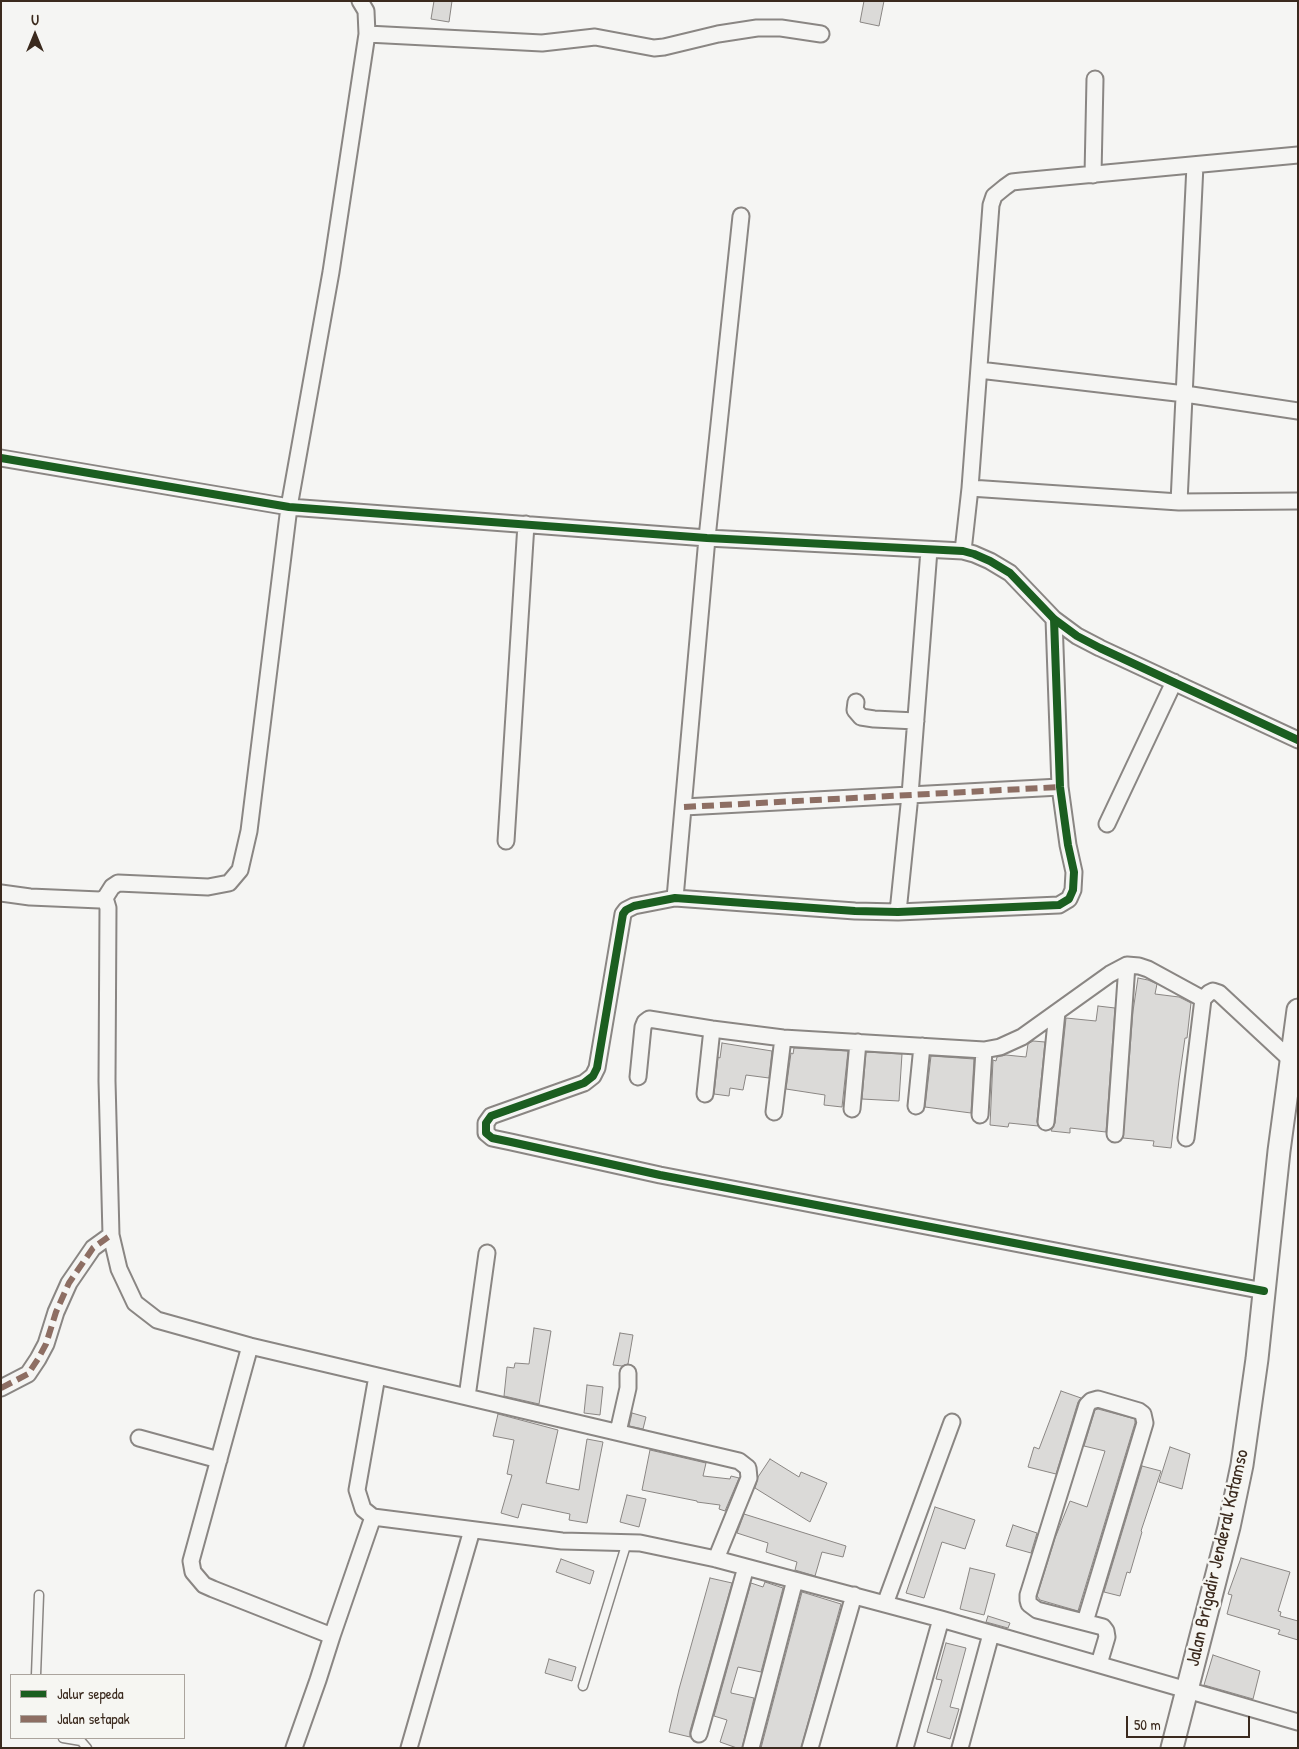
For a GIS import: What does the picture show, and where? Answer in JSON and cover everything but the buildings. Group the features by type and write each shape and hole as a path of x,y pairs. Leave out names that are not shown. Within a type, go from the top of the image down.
{"main road":[{"name":"Jalan Brigadir Jenderal Katamso","path":"1172,1748 1229,1527 1242,1465 1290,1060 1298,1010"}],"street":[{"path":"1,893 92,901 100,900 118,883 122,882 208,887 229,883 240,870 249,831 289,507 331,272 367,34 366,11 360,1"},
{"path":"367,34 542,43 595,37 654,48 718,34 757,28 780,28 821,34"},
{"path":"1093,174 1095,79"},
{"path":"963,551 970,488 991,205 994,196 1012,182 1298,154"},
{"path":"1179,502 1195,165"},
{"path":"675,898 708,538 741,216"},
{"path":"979,370 1185,394 1298,411"},
{"path":"1,458 289,507 708,538 963,551 990,561 1010,574 1066,629 1100,648 1298,740"},
{"path":"970,488 1179,502 1298,501"},
{"path":"506,840 526,524"},
{"path":"898,912 910,795 929,550"},
{"path":"1054,619 1060,786 1068,845 1074,872 1073,890 1069,899 1059,905 898,912 855,911 675,898 634,906 623,914 597,1068 592,1076 584,1083 491,1116 485,1127 486,1133 492,1138 660,1175 1264,1291"},
{"path":"1107,824 1174,682"},
{"path":"856,702 856,710 861,717 916,721"},
{"path":"684,807 1060,786"},
{"path":"109,893 107,1081 111,1235 119,1269 134,1303 157,1320 250,1346 740,1460 749,1472 749,1478 716,1559"},
{"path":"638,1077 643,1027 650,1018 712,1029 783,1038 984,1050 1000,1047 1012,1042 1115,971 1127,965 1148,969 1203,999"},
{"path":"1115,1134 1127,965"},
{"path":"1186,1138 1203,999 1209,993 1216,991 1219,993 1290,1060"},
{"path":"1046,1122 1057,1012"},
{"path":"705,1094 712,1029"},
{"path":"774,1112 783,1038"},
{"path":"852,1109 858,1042"},
{"path":"916,1106 922,1046"},
{"path":"980,1115 984,1050"},
{"path":"1,1388 28,1374 46,1344 56,1312 69,1283 93,1248 111,1235"},
{"path":"467,1397 488,1254"},
{"path":"250,1346 191,1561 192,1572 204,1585 212,1589 332,1636"},
{"path":"618,1432 628,1388 628,1373"},
{"path":"377,1376 357,1490 363,1509 373,1517 562,1541 640,1543 716,1559 941,1619 1298,1722"},
{"path":"1085,1622 1146,1423 1143,1414 1139,1411 1098,1399 1090,1401 1088,1405 1028,1595 1029,1604 1032,1608 1102,1627 1106,1631 1107,1637 1099,1664"},
{"path":"885,1604 952,1422"},
{"path":"139,1438 219,1460"},
{"path":"294,1748 373,1517"},
{"path":"409,1748 472,1530"},
{"path":"699,1734 746,1567"},
{"path":"751,1748 795,1580"},
{"path":"810,1748 854,1595"},
{"path":"905,1748 941,1619"},
{"path":"960,1748 992,1634"}],"lane":[{"path":"583,1686 627,1542"},
{"path":"36,1674 39,1595"},
{"path":"69,1739 81,1741 87,1748"}],"marked path":[{"path":"684,807 1060,787"},
{"path":"1,1388 28,1374 46,1344 56,1312 69,1283 93,1248 111,1235"}],"cycle path":[{"path":"1,458 289,507 707,538 963,551 990,561 1010,573 1054,619 1077,636 1298,740"},
{"path":"1054,619 1060,787 1068,845 1074,872 1073,890 1069,899 1059,905 898,912 855,911 675,898 634,906 623,914 597,1068 593,1076 584,1083 491,1116 486,1123 486,1133 492,1138 660,1175 1264,1291"}]}
